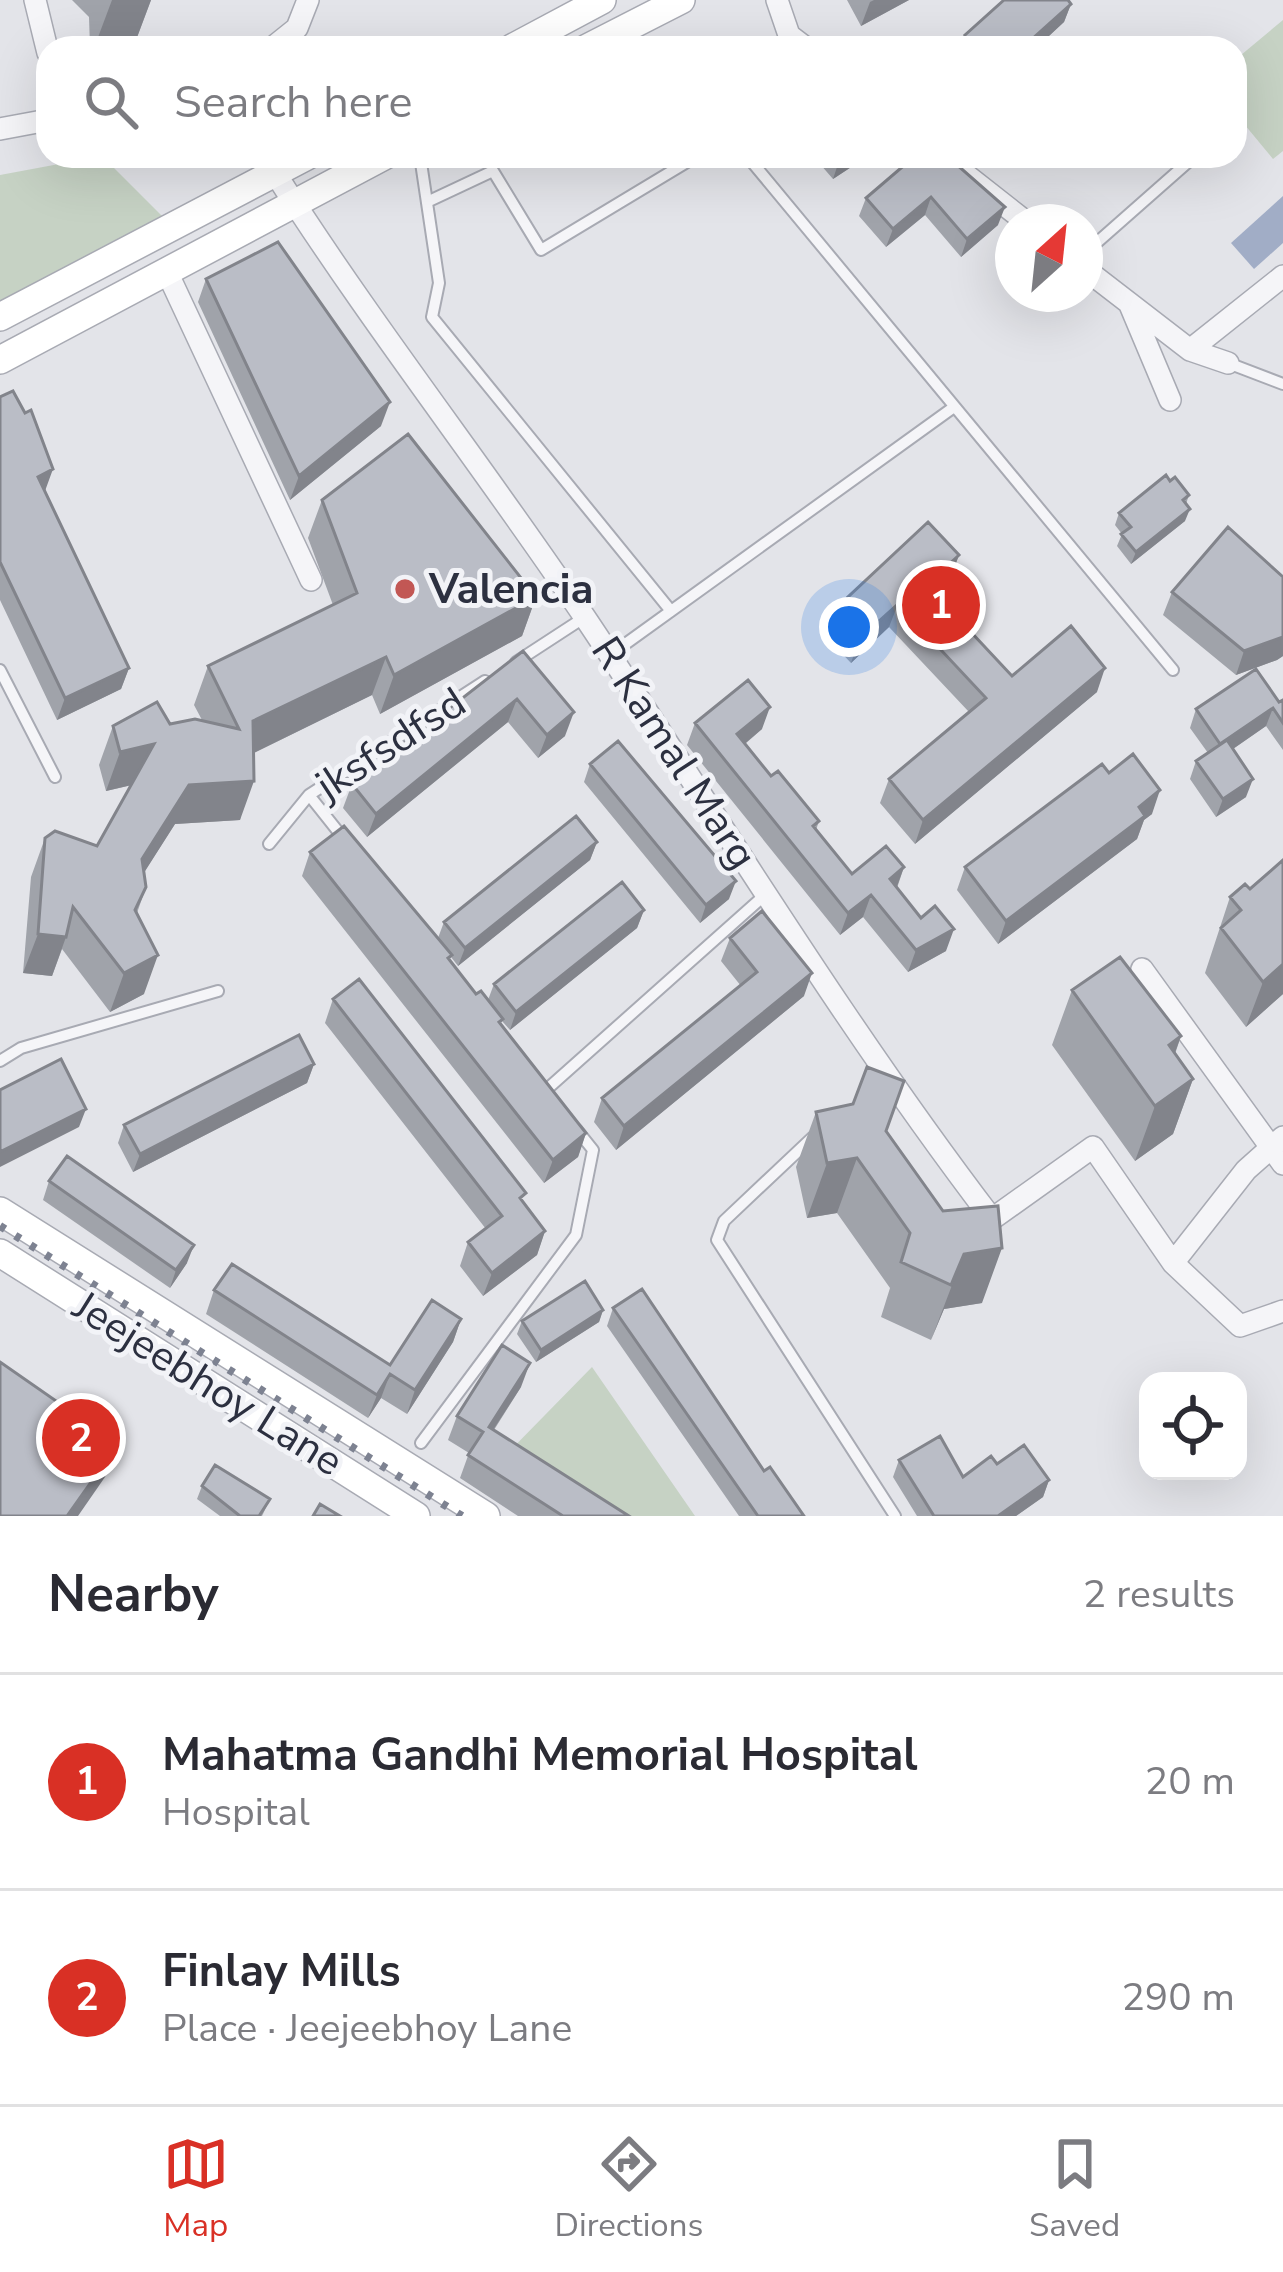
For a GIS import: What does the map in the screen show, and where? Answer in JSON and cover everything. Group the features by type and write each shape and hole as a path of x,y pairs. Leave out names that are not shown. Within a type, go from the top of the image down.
{"street":[{"path":"34,0 44,36"},
{"path":"287,36 297,28 308,0"},
{"path":"610,36 681,0"},
{"path":"777,0 790,36"},
{"path":"533,36 593,2"},
{"path":"0,129 36,122"},
{"path":"0,317 284,168"},
{"path":"0,360 362,168"},
{"path":"957,168 1002,204"},
{"name":"R Kamal Marg","path":"275,173 338,274 585,617 766,894 878,1077 992,1219 1094,1147 1173,1263"},
{"path":"166,272 311,580"},
{"path":"1190,350 1283,276"},
{"path":"1103,283 1190,350 1228,363"},
{"path":"1130,304 1170,400"},
{"path":"1142,970 1279,1150 1246,1170 1173,1263 1240,1326 1283,1311"},
{"path":"0,1211 486,1516"},
{"name":"Jeejeebhoy Lane","path":"0,1253 416,1516"},
{"path":"62,1292 81,1262"}],"lane":[{"path":"422,168 439,283 432,317 671,611"},
{"path":"427,202 493,171 541,250 677,168"},
{"path":"757,168 1173,670"},
{"path":"1103,237 1182,168"},
{"path":"1228,363 1283,384"},
{"path":"610,655 954,407"},
{"name":"jksfsdfsd","path":"269,844 309,795 585,617"},
{"path":"0,670 55,777"},
{"path":"309,795 353,850"},
{"path":"546,1090 766,894"},
{"path":"0,1060 20,1048 218,992"},
{"path":"531,1072 558,1106"},
{"path":"421,1444 576,1235 593,1150 569,1120"},
{"path":"821,1130 724,1221 717,1240 895,1516"}],"green space":[{"path":"1283,20 1283,151 1273,159 1247,128 1247,50"},
{"path":"38,168 114,168 172,226 0,311 0,175"},
{"path":"592,1367 695,1516 563,1516 491,1470"}],"water":[{"path":"1283,196 1283,243 1254,269 1231,243"}],"building":[{"path":"1004,0 1068,0 1071,4 1035,36 965,35"},
{"path":"901,168 961,168 1002,204 995,204 995,215 967,239 931,197 893,229 866,198"},
{"path":"278,242 390,402 299,476 206,279"},
{"path":"13,391 25,413 31,410 53,469 38,477 129,668 65,698 0,562 0,397"},
{"path":"408,434 536,597 394,675 386,657 253,721 254,781 189,785 142,859 146,887 135,910 158,955 124,973 73,907 66,937 38,934 45,838 55,831 97,846 154,744 120,752 113,726 157,702 170,724 195,719 239,729 208,666 357,593 322,500"},
{"path":"1166,475 1170,481 1175,477 1189,495 1183,500 1190,509 1136,552 1121,534 1131,527 1119,513"},
{"path":"928,522 959,555 927,585 1012,676 1071,626 1105,668 923,820 889,779 986,698 898,604 859,639 838,617 853,603 848,597"},
{"path":"1228,527 1283,577 1283,637 1244,651 1172,592"},
{"path":"523,651 574,712 547,735 517,699 376,814 352,784"},
{"path":"1256,669 1279,702 1283,700 1283,723 1273,708 1220,744 1196,709"},
{"path":"748,680 770,707 737,734 771,776 778,771 819,821 813,826 852,874 886,846 904,867 890,879 921,918 935,906 954,929 916,950 871,895 848,913 695,723"},
{"path":"1227,740 1253,779 1223,799 1196,761"},
{"path":"618,741 736,881 706,905 590,764"},
{"path":"1133,754 1160,790 1139,807 1145,816 1006,921 965,867 1102,764 1109,773"},
{"path":"576,816 597,842 465,948 444,922"},
{"path":"344,826 452,955 448,958 476,994 481,991 503,1019 499,1022 586,1133 553,1160 310,852"},
{"path":"1283,860 1283,964 1263,982 1221,928 1241,910 1230,897 1245,884 1250,889"},
{"path":"622,882 644,910 516,1012 494,984"},
{"path":"762,911 812,973 624,1126 602,1098 757,972 730,938"},
{"path":"1120,957 1181,1036 1169,1045 1193,1079 1155,1106 1072,990"},
{"path":"359,979 526,1193 520,1198 545,1231 492,1273 468,1242 502,1216 333,999"},
{"path":"299,1035 314,1064 140,1154 124,1125"},
{"path":"61,1059 86,1109 0,1152 0,1090"},
{"path":"867,1067 904,1081 886,1131 943,1211 998,1206 1002,1248 964,1254 951,1285 901,1262 910,1233 857,1158 827,1163 816,1112 853,1104"},
{"path":"67,1156 194,1245 176,1270 49,1181"},
{"path":"232,1264 390,1365 432,1300 461,1319 415,1390 390,1374 377,1395 214,1290"},
{"path":"585,1281 603,1310 541,1350 522,1321"},
{"path":"642,1289 764,1471 770,1467 804,1516 758,1516 613,1308"},
{"path":"502,1345 530,1363 489,1427 629,1516 563,1516 468,1455 483,1432 457,1416"},
{"path":"0,1362 118,1444 67,1516 0,1516"},
{"path":"940,1436 963,1477 991,1456 997,1464 1024,1445 1049,1480 998,1516 934,1516 899,1460"},
{"path":"215,1465 270,1499 259,1516 240,1516 202,1486"},
{"path":"320,1504 340,1516 313,1516"}],"railway":[{"path":"0,1226 462,1516"}],"place":[{"name":"Valencia","path":"405,589"},
{"name":"Mahatma Gandhi Memorial Hospital","path":"941,605"},
{"name":"Finlay Mills","path":"81,1438"}]}
